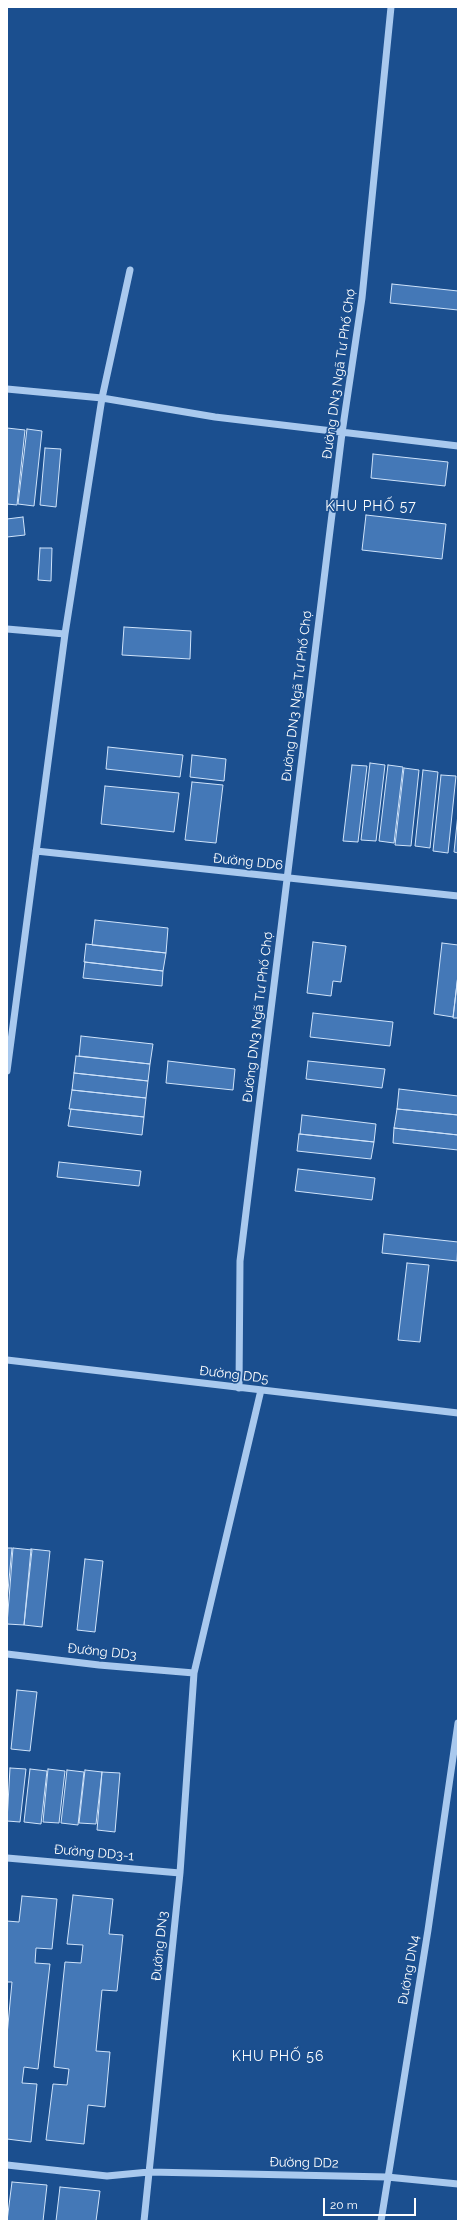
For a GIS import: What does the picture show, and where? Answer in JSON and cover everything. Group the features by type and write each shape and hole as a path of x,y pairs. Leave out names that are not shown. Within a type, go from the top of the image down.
{"street":[{"name":"Đường DN3 Ngã Tư Phố Chợ","path":"239,1388 240,1261 342,433 362,298 391,7"},
{"path":"7,1071 60,684 65,634 102,398 130,270"},
{"path":"7,389 102,398 215,417 458,446"},
{"path":"7,629 65,634"},
{"name":"Đường DD6","path":"36,851 458,896"},
{"name":"Đường DD5","path":"7,1360 458,1413"},
{"name":"Đường DN3","path":"144,2221 180,1873 194,1673 261,1390"},
{"name":"Đường DD3","path":"7,1654 99,1665 194,1673"},
{"name":"Đường DN4","path":"381,2221 428,1930 458,1723"},
{"name":"Đường DD3-1","path":"7,1858 180,1873"},
{"name":"Đường DD2","path":"7,2165 107,2176 149,2172 387,2177 458,2184"}],"building":[{"path":"392,284 458,291 458,310 390,303"},
{"path":"7,428 25,430 17,505 7,504"},
{"path":"27,429 42,431 34,506 18,504"},
{"path":"45,448 61,449 56,507 40,505"},
{"path":"373,454 448,462 445,486 371,478"},
{"path":"366,515 446,524 442,559 362,550"},
{"path":"23,517 25,535 7,537 7,519"},
{"path":"40,548 52,548 51,581 38,580"},
{"path":"124,627 191,631 190,659 122,655"},
{"path":"108,747 183,755 180,777 106,769"},
{"path":"192,755 226,759 224,781 190,777"},
{"path":"370,763 385,765 376,841 361,840"},
{"path":"352,765 367,766 358,842 343,841"},
{"path":"388,765 403,767 394,843 379,841"},
{"path":"404,768 419,770 411,846 395,845"},
{"path":"423,770 438,772 430,848 415,846"},
{"path":"441,775 456,776 448,853 433,851"},
{"path":"192,782 223,785 216,843 185,840"},
{"path":"105,786 179,793 174,832 101,824"},
{"path":"458,814 458,853 454,852"},
{"path":"95,920 168,928 166,953 92,945"},
{"path":"313,942 346,946 341,982 333,981 331,996 307,993"},
{"path":"442,943 458,945 458,975 453,1017 434,1014"},
{"path":"86,944 166,953 163,971 84,962"},
{"path":"85,962 163,971 162,986 83,978"},
{"path":"458,975 458,1018 453,1018"},
{"path":"313,1013 393,1022 390,1046 310,1037"},
{"path":"81,1036 153,1044 150,1064 79,1056"},
{"path":"76,1056 150,1064 148,1081 74,1073"},
{"path":"168,1061 235,1069 233,1090 166,1083"},
{"path":"308,1061 385,1069 382,1088 306,1079"},
{"path":"74,1073 148,1081 146,1098 72,1090"},
{"path":"399,1089 458,1096 458,1115 397,1109"},
{"path":"72,1090 146,1098 144,1117 69,1109"},
{"path":"71,1109 144,1117 142,1135 68,1126"},
{"path":"397,1109 458,1115 458,1135 394,1128"},
{"path":"302,1115 376,1124 374,1142 300,1134"},
{"path":"394,1128 458,1135 458,1150 393,1143"},
{"path":"299,1134 374,1142 371,1159 297,1151"},
{"path":"59,1162 141,1171 139,1186 57,1177"},
{"path":"298,1169 375,1178 372,1200 295,1191"},
{"path":"384,1234 458,1242 457,1261 382,1253"},
{"path":"407,1263 429,1265 420,1342 398,1340"},
{"path":"7,1548 12,1548 7,1601"},
{"path":"13,1548 32,1550 24,1625 7,1624"},
{"path":"31,1549 50,1551 42,1627 24,1625"},
{"path":"85,1559 103,1561 95,1632 77,1630"},
{"path":"17,1690 37,1692 30,1751 11,1749"},
{"path":"10,1768 26,1769 20,1822 7,1821"},
{"path":"30,1769 47,1771 41,1824 24,1822"},
{"path":"48,1769 65,1771 59,1823 43,1822"},
{"path":"67,1770 84,1772 78,1825 61,1823"},
{"path":"85,1770 102,1772 96,1824 79,1823"},
{"path":"102,1772 120,1773 115,1832 97,1830"},
{"path":"73,1895 113,1899 109,1934 123,1935 117,1991 102,1990 96,2051 110,2052 105,2107 88,2105 84,2144 46,2140 53,2084 67,2085 69,2069 54,2067 65,1962 81,1963 83,1945 67,1944"},
{"path":"22,1896 57,1899 52,1949 36,1948 35,1963 50,1964 38,2069 24,2067 22,2083 37,2084 31,2142 7,2139 7,2035 12,1982 7,1982 7,1921 19,1922"},
{"path":"12,2182 47,2185 43,2221 7,2221"},
{"path":"60,2187 100,2191 96,2221 56,2221"}],"district":[{"name":"KHU PHỐ 57","path":"371,507"},
{"name":"KHU PHỐ 56","path":"278,2057"}]}
